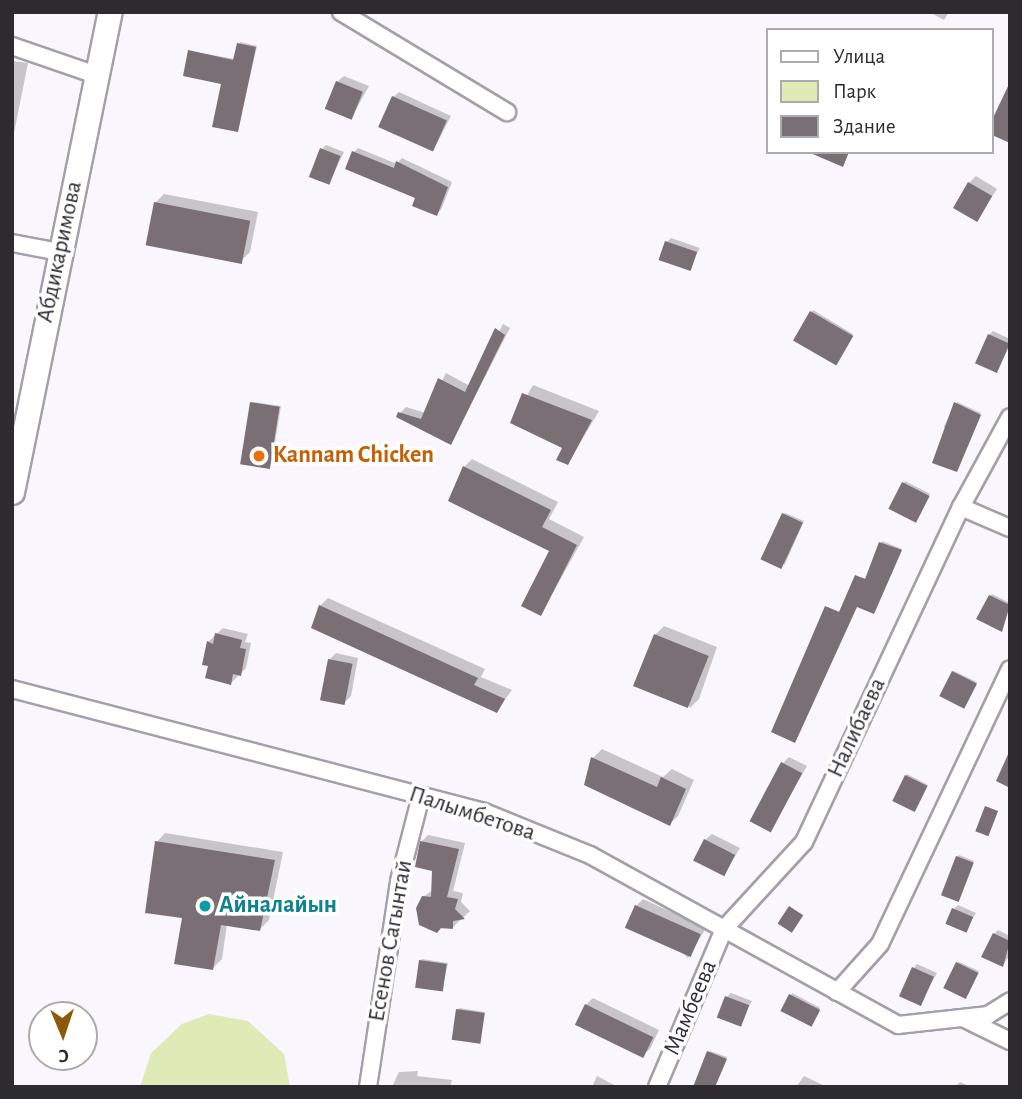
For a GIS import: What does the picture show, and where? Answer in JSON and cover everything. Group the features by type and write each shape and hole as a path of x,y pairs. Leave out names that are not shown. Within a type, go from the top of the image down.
{"main road":[{"name":"Абдикаримова","path":"12,492 110,12"}],"street":[{"path":"341,12 507,112"},
{"path":"12,46 96,75"},
{"path":"12,243 60,252"},
{"name":"Налибаева","path":"724,929 804,842 961,507 1010,417"},
{"path":"961,507 1010,528"},
{"path":"838,992 880,944 1010,669"},
{"name":"Палымбетова","path":"12,689 484,812 590,855 898,1025 964,1018"},
{"name":"Есенов Сагынтай","path":"368,1087 399,881 421,796"},
{"name":"Мамбеева","path":"657,1087 724,929"},
{"path":"964,1018 988,1015 1010,1001"},
{"path":"964,1018 1010,1041"}],"green space":[{"path":"209,1014 248,1021 284,1054 290,1087 140,1087 151,1053 182,1024"}],"building":[{"path":"237,43 256,47 238,132 212,127 221,84 183,76 188,50 233,60"},
{"path":"336,81 363,92 352,120 325,109"},
{"path":"1010,82 1010,143 994,136 994,116"},
{"path":"392,96 447,120 433,151 378,127"},
{"path":"320,148 341,156 329,185 309,177"},
{"path":"352,151 394,168 396,161 448,187 437,216 412,206 415,198 345,169"},
{"path":"813,154 848,154 843,167"},
{"path":"968,182 992,196 977,222 953,208"},
{"path":"154,202 250,221 242,264 146,245"},
{"path":"665,241 697,252 691,271 658,260"},
{"path":"810,311 853,336 836,365 793,340"},
{"path":"495,328 505,335 451,445 396,417 398,412 421,419 438,378 465,392"},
{"path":"988,334 1010,344 997,373 975,363"},
{"path":"522,393 592,420 568,465 556,460 562,448 510,423"},
{"path":"250,402 280,407 270,469 240,464"},
{"path":"954,402 981,415 957,472 932,463"},
{"path":"463,466 551,510 542,527 577,545 541,616 521,606 549,551 448,501"},
{"path":"902,482 930,496 916,523 888,509"},
{"path":"782,513 803,523 781,569 760,559"},
{"path":"879,542 902,550 874,614 857,607 795,743 771,732 825,606 839,612 855,575 865,579"},
{"path":"989,595 1010,605 1002,632 976,619"},
{"path":"319,605 478,678 474,685 505,699 497,713 311,628"},
{"path":"215,633 242,640 240,648 246,649 241,676 233,674 231,685 205,678 208,666 202,665 207,641 213,644"},
{"path":"654,634 709,656 688,708 633,686"},
{"path":"328,659 353,664 345,705 320,700"},
{"path":"952,671 977,684 964,709 939,696"},
{"path":"1010,750 1010,788 996,781"},
{"path":"591,757 657,787 661,777 686,789 670,826 584,785"},
{"path":"781,762 802,773 771,832 750,821"},
{"path":"905,775 927,786 915,812 892,801"},
{"path":"985,806 998,811 988,836 975,831"},
{"path":"704,839 735,855 724,876 693,860"},
{"name":"Айналайын","path":"155,841 275,860 260,931 221,925 213,970 174,964 182,918 145,913"},
{"path":"420,841 459,849 447,897 458,899 455,909 465,919 453,921 453,929 441,928 437,933 419,925 416,908 422,896 431,897 432,871 415,867"},
{"path":"956,856 974,863 959,902 941,895"},
{"path":"635,905 701,934 691,957 625,928"},
{"path":"789,906 803,915 792,933 778,924"},
{"path":"952,908 973,917 967,933 945,924"},
{"path":"993,933 1010,941 1003,967 981,957"},
{"path":"419,960 447,964 443,992 415,988"},
{"path":"956,962 978,973 966,999 943,988"},
{"path":"912,967 934,977 921,1006 899,996"},
{"path":"789,994 820,1010 812,1027 780,1011"},
{"path":"725,996 749,1005 741,1027 717,1017"},
{"path":"585,1004 653,1037 643,1058 575,1025"},
{"path":"456,1009 485,1013 480,1044 452,1040"},
{"path":"707,1051 727,1059 715,1087 693,1087"}],"place":[{"name":"Kannam Chicken","path":"259,456"},
{"name":"Айналайын","path":"205,906"}]}
